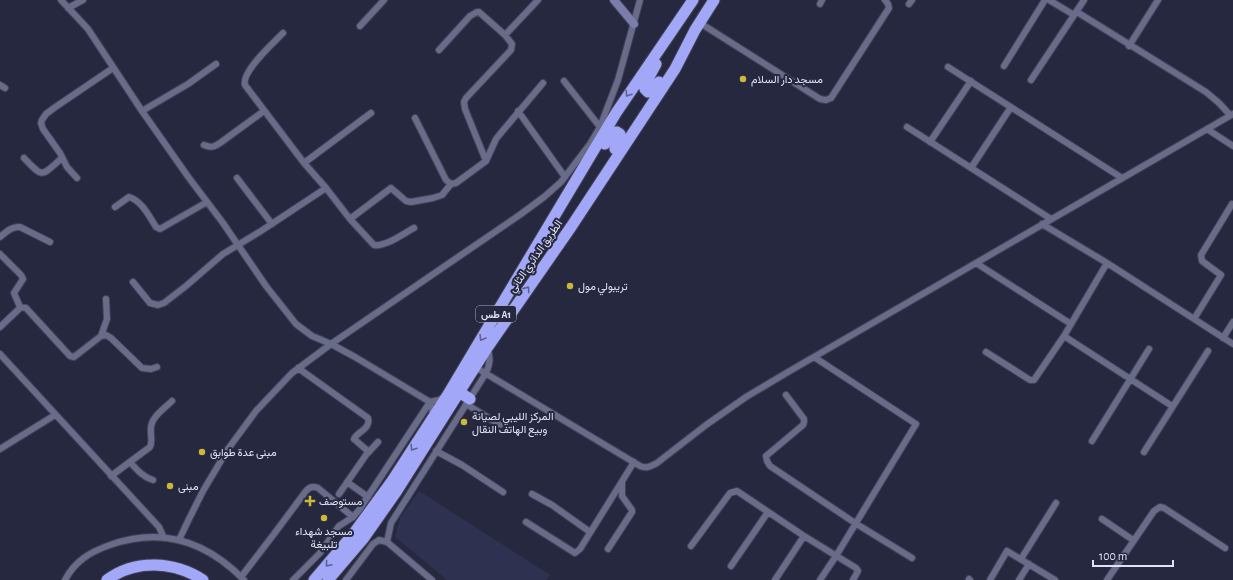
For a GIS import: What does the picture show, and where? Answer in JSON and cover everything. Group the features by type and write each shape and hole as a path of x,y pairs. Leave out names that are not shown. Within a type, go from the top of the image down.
{"highway":[{"name":"الطريق الدائري الثاني","path":"314,580 354,533 380,499 399,460 433,417 447,396 616,113 694,0"},
{"path":"697,27 665,75 653,90 648,92 645,91 644,86 659,59 698,0"},
{"name":"الطريق الدائري الثاني","path":"328,580 354,551 396,492 487,348 571,227 675,69 697,27 714,0"},
{"path":"556,214 569,200 611,135 614,132 619,133 621,140 581,204 571,227"},
{"path":"459,392 468,401"},
{"path":"337,580 376,521"},
{"path":"107,580 121,572 135,567 159,565 182,569 203,580"},
{"path":"120,580 136,574 156,572 170,574 188,580"}],"street":[{"path":"61,0 88,29 142,111 266,286 296,324 312,336 331,344 374,367 430,402 433,417"},
{"path":"68,8 83,0"},
{"path":"360,26 384,0"},
{"path":"505,35 538,0"},
{"path":"614,0 634,24"},
{"path":"180,540 203,491 228,449 256,411 288,377 331,344 521,214 556,187 565,177 590,144 600,127 618,80 640,0"},
{"path":"697,27 820,99 826,100 831,98 889,8 888,4 884,0"},
{"path":"1004,66 1045,0"},
{"path":"475,367 644,468 649,468 658,463 706,425 746,397 1232,115 1213,97 1049,0"},
{"path":"1031,80 1084,0"},
{"path":"1129,46 1158,0"},
{"path":"439,50 470,16 477,12 479,12 505,35 512,44 511,50 464,102 465,109 486,161"},
{"path":"283,33 252,66 244,79 245,85 304,163 350,219 374,245 378,246 390,241 414,228"},
{"path":"142,111 182,88 216,64"},
{"path":"948,67 1122,178"},
{"path":"77,178 67,167 60,153 43,129 41,123 44,117 54,108 113,68"},
{"path":"564,81 600,127"},
{"path":"930,142 971,81"},
{"path":"350,219 391,188 406,201 411,202 442,196 451,184 456,183 486,161 496,139 542,83"},
{"path":"972,168 1011,107"},
{"path":"204,145 213,147 264,111"},
{"path":"518,111 565,177"},
{"path":"304,163 371,113"},
{"path":"415,118 446,180 451,184"},
{"path":"906,127 1051,219"},
{"path":"1207,129 1233,146"},
{"path":"24,158 35,170 41,173 46,173 62,158"},
{"path":"237,178 272,224"},
{"path":"133,282 147,300 154,305 158,305 176,294 223,254 326,188"},
{"path":"115,207 125,199 129,197 132,198 139,203 156,226 160,228 207,202"},
{"path":"1194,319 1221,275 1202,261 1201,255 1232,204"},
{"path":"1042,224 1107,263 1233,344"},
{"path":"0,237 12,228 18,226 50,242"},
{"path":"0,254 23,279 14,293 20,307"},
{"path":"976,263 1071,324"},
{"path":"986,352 1030,380 1034,380 1064,336 1107,263"},
{"path":"20,307 26,308 72,357 79,354 101,336 107,319 106,299"},
{"path":"0,328 18,311 20,307"},
{"path":"1223,338 1233,322"},
{"path":"101,336 106,335 112,338 142,368 151,370 157,367"},
{"path":"1064,336 1172,406"},
{"path":"386,542 391,523 486,373 490,358 487,348"},
{"path":"1092,441 1150,349"},
{"path":"1144,452 1208,351"},
{"path":"0,354 159,527 164,538"},
{"path":"814,357 916,424 820,580"},
{"path":"298,368 368,418 368,424 354,439 369,452"},
{"path":"786,395 804,419 804,422 803,425 766,456 770,466 855,523 912,558"},
{"path":"293,580 320,554 339,526 353,517 399,460 430,402 447,396"},
{"path":"111,476 150,447 152,442 150,428 152,420 172,401"},
{"path":"468,401 500,425"},
{"path":"0,449 55,415"},
{"path":"339,494 369,452 378,442"},
{"path":"436,451 462,465 503,492"},
{"path":"130,462 147,478 153,480"},
{"path":"526,522 574,553 578,551 634,462"},
{"path":"347,482 368,497"},
{"path":"608,549 632,512 622,496 622,482"},
{"path":"65,580 79,561 95,551 113,544 148,537 180,540 197,546 214,555 242,578 309,488 318,488 353,517"},
{"path":"691,546 730,493 737,492 856,568 858,571 853,580"},
{"path":"532,494 552,505 590,532"},
{"path":"1021,559 1056,503"},
{"path":"1107,580 1154,511 1160,507 1164,508 1225,548"},
{"path":"731,566 768,512"},
{"path":"1102,519 1133,540"},
{"path":"775,580 804,536"},
{"path":"346,580 373,544 379,540 386,542 432,580"},
{"path":"990,580 1006,552 1009,552 1055,580"},
{"path":"1019,580 1029,564"}],"shaded area":[{"path":"419,491 550,575 546,580 447,580 395,537 400,518"}],"place":[{"name":"مسجد دار السلام","path":"743,79"},
{"name":"تريبولي مول","path":"570,286"},
{"name":"المركز الليبي لصيانة وبيع الهاتف النقال","path":"464,422"},
{"name":"مبنى عدة طوابق","path":"202,452"},
{"name":"مبنى","path":"170,486"},
{"name":"مستوصف","path":"310,501"},
{"name":"مسجد شهداء تلبيغة","path":"324,518"}]}
